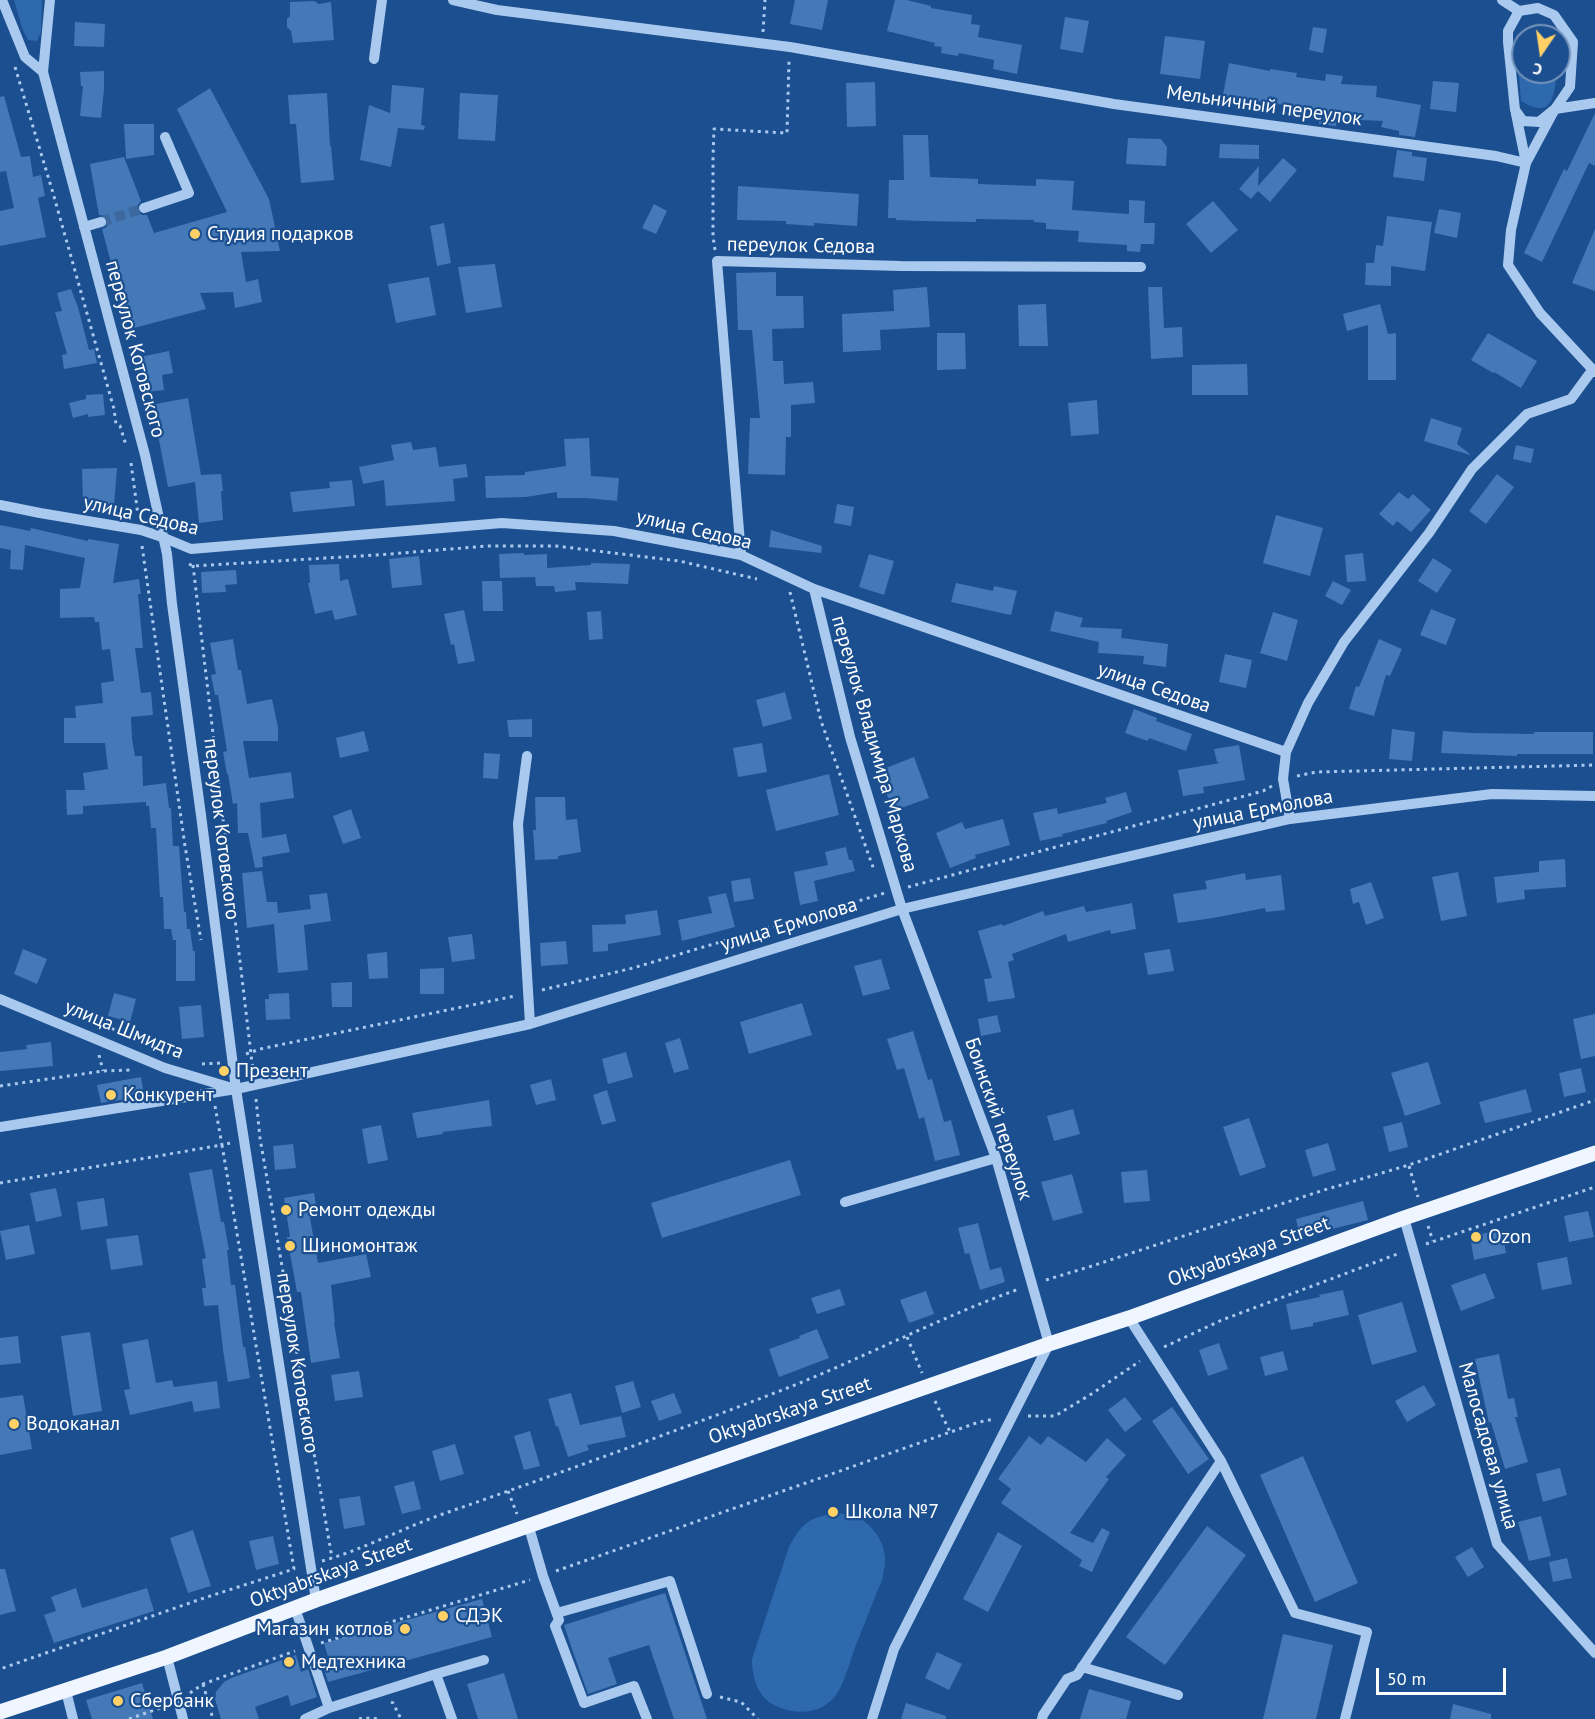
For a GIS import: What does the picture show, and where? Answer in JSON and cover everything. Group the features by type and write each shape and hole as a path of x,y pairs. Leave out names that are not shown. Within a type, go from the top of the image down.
{"main road":[{"name":"Oktyabrskaya Street","path":"0,1712 167,1657 316,1599 528,1524 1129,1318 1404,1218 1595,1153"}],"street":[{"path":"2,0 25,57 43,72"},
{"name":"переулок Котовского","path":"51,0 43,72 145,455 167,554 236,1089 316,1599"},
{"path":"374,59 382,0"},
{"name":"Мельничный переулок","path":"453,0 497,10 790,47 1114,104 1496,156 1526,163"},
{"path":"1290,819 1283,779 1286,753 1308,703 1344,642 1429,533 1472,469 1527,414 1571,399 1594,371 1540,313 1508,265 1511,230 1526,163 1555,109 1570,87 1573,42 1554,15 1538,9 1519,11 1502,0"},
{"path":"1519,11 1508,31 1515,110 1526,163"},
{"path":"1515,110 1524,121 1539,122 1555,109 1595,103"},
{"path":"144,208 189,193 165,137"},
{"path":"84,227 100,222"},
{"name":"переулок Седова","path":"741,555 717,261 901,266 1141,267"},
{"name":"улица Седова","path":"0,505 141,530 191,549 502,523 614,531 741,555 814,593 1286,753"},
{"name":"переулок Владимира Маркова","path":"814,593 850,737 902,909"},
{"path":"527,756 518,824 530,1024"},
{"name":"улица Ермолова","path":"0,1127 236,1089 530,1024 902,909 1290,819 1492,794 1595,796"},
{"name":"Боинский переулок","path":"902,909 996,1158 1049,1344"},
{"name":"улица Шмидта","path":"0,999 165,1068 236,1089"},
{"path":"845,1202 996,1158"},
{"name":"Малосадовая улица","path":"1404,1218 1497,1544 1595,1653"},
{"path":"1129,1318 1221,1461 1295,1613 1367,1632 1346,1719"},
{"path":"872,1719 894,1648 1049,1344"},
{"path":"1042,1719 1067,1679 1077,1675 1221,1461"},
{"path":"528,1524 559,1620 555,1626 584,1703 634,1686 646,1719"},
{"path":"557,1614 670,1581 707,1694"},
{"path":"295,1608 329,1708"},
{"path":"167,1657 183,1719"},
{"path":"305,1719 329,1708 484,1660"},
{"path":"1082,1667 1178,1695"},
{"path":"436,1674 452,1719"},
{"path":"66,1690 73,1719"}],"path":[{"path":"763,43 765,0"},
{"path":"717,261 713,236 714,129 787,133 790,47"},
{"path":"25,57 13,60 114,409 116,424 120,426 127,447"},
{"path":"130,458 185,846 202,946"},
{"path":"142,546 156,555 167,554 193,566 487,546 556,546 679,561 766,581"},
{"path":"191,549 260,1138 332,1558 420,1522 659,1437 790,1387 852,1362 987,1300 1324,1190 1409,1165 1595,1100"},
{"path":"814,593 789,589 821,721 877,879"},
{"path":"198,1064 226,1062 251,1052 528,994 633,968 882,892 897,890 1263,791 1283,779 1316,772 1595,765"},
{"path":"72,1012 174,1054"},
{"path":"96,1047 103,1071"},
{"path":"0,1086 64,1077"},
{"path":"0,1670 192,1602 294,1569 213,1093"},
{"path":"0,1183 222,1145"},
{"path":"129,1719 178,1701 203,1684 308,1646 543,1576 979,1422 1012,1416 1055,1416 1093,1394 1151,1353 1222,1320 1413,1248 1595,1187"},
{"path":"203,1684 213,1719"},
{"path":"707,1694 741,1702 758,1719"},
{"path":"359,1719 381,1719"}],"shaded area":[{"path":"14,0 42,0 41,32 37,41 28,40"},
{"path":"1520,84 1555,84 1550,103 1545,107 1531,106 1521,101"},
{"path":"837,1513 854,1516 874,1530 884,1550 885,1565 882,1580 838,1692 826,1705 818,1709 801,1712 784,1709 770,1702 760,1693 753,1673 752,1659 789,1547 807,1522"}],"building":[{"path":"795,0 828,0 822,30 790,24"},
{"path":"895,0 907,0 931,6 931,8 972,15 971,24 980,25 978,37 1022,45 1017,74 993,69 994,60 959,53 958,56 941,53 942,47 934,46 935,43 887,31"},
{"path":"314,1 319,4 331,2 334,40 293,43 291,31 287,27 290,2"},
{"path":"1065,17 1089,21 1083,53 1060,49"},
{"path":"75,22 105,24 104,47 74,46"},
{"path":"1313,27 1327,29 1323,53 1309,50"},
{"path":"1165,36 1205,41 1200,79 1160,74"},
{"path":"1229,63 1270,71 1270,69 1297,73 1296,77 1325,81 1326,74 1343,76 1341,84 1377,86 1376,97 1421,105 1415,137 1399,135 1399,131 1381,127 1383,121 1337,119 1336,126 1319,124 1320,117 1311,116 1312,109 1257,101 1256,106 1222,100"},
{"path":"104,71 101,118 80,116 83,86 81,86 80,72"},
{"path":"1433,81 1459,83 1456,112 1430,109"},
{"path":"875,82 876,126 847,127 846,83"},
{"path":"392,85 424,88 421,125 425,126 424,130 398,128 391,167 360,160 369,105 390,113"},
{"path":"210,88 269,199 280,251 241,252 246,282 258,279 262,302 235,308 233,292 200,293 206,309 134,328 121,283 117,285 102,229 107,227 108,220 106,216 99,215 90,164 124,157 141,201 137,206 137,211 142,215 147,215 154,233 227,212 177,109"},
{"path":"327,93 334,180 301,183 296,124 290,124 288,95"},
{"path":"460,93 498,95 495,141 458,139"},
{"path":"4,96 21,157 30,156 33,177 41,175 45,196 38,198 46,237 0,246 0,211 14,208 6,171 0,172 0,97"},
{"path":"1595,113 1595,166 1589,163 1542,262 1524,253 1564,169 1567,171"},
{"path":"124,124 154,124 154,155 126,159"},
{"path":"903,135 928,135 930,177 978,179 978,184 1036,186 1036,179 1074,181 1072,210 1129,214 1129,200 1145,201 1144,223 1155,223 1154,244 1141,244 1140,252 1127,251 1127,245 1078,242 1079,231 1046,229 1046,223 1034,222 1034,220 976,219 976,222 888,218 889,180 904,180"},
{"path":"1128,138 1161,139 1167,147 1166,166 1126,164"},
{"path":"1220,144 1259,145 1259,159 1219,158"},
{"path":"1397,150 1412,152 1412,156 1427,158 1424,181 1393,177"},
{"path":"1283,158 1297,170 1270,202 1258,191 1251,199 1239,189 1259,166 1258,186"},
{"path":"738,186 859,194 857,226 814,223 814,226 786,224 786,221 737,220"},
{"path":"1213,201 1238,230 1211,253 1186,224"},
{"path":"654,204 667,211 656,234 642,228"},
{"path":"1439,209 1461,213 1457,238 1434,233"},
{"path":"1387,216 1432,222 1425,271 1391,266 1391,286 1365,285 1366,263 1374,263 1376,245 1383,246"},
{"path":"444,223 451,263 437,266 430,226"},
{"path":"1595,229 1595,291 1572,283"},
{"path":"495,264 502,307 466,313 458,267"},
{"path":"776,272 776,296 803,296 804,328 772,329 773,361 783,361 784,384 813,382 815,403 791,405 791,437 786,437 785,475 748,474 750,418 760,418 752,330 738,330 736,273"},
{"path":"429,277 436,315 396,323 388,284"},
{"path":"927,287 930,327 880,330 881,350 843,352 842,314 894,311 893,290"},
{"path":"1148,287 1162,287 1164,328 1182,327 1183,357 1151,359"},
{"path":"71,289 89,350 94,349 97,363 64,369 62,355 67,354 55,312 62,311 57,293"},
{"path":"1046,304 1048,346 1019,346 1018,305"},
{"path":"1380,304 1388,334 1396,333 1396,380 1368,380 1368,325 1347,331 1343,314"},
{"path":"937,333 965,333 966,369 937,370"},
{"path":"1488,333 1537,361 1521,388 1471,360"},
{"path":"169,351 173,373 162,375 164,390 146,392 140,357"},
{"path":"1247,364 1248,395 1192,395 1192,365"},
{"path":"103,394 105,415 88,417 88,414 73,418 69,403 86,399 86,395"},
{"path":"188,398 201,475 221,474 223,520 199,523 195,482 168,487 158,435 161,434 156,404"},
{"path":"1097,400 1099,434 1071,436 1068,403"},
{"path":"1431,418 1462,428 1457,444 1470,455 1424,441"},
{"path":"589,438 591,476 619,478 617,501 557,498 557,492 526,497 486,498 485,476 525,475 525,472 566,466 564,439"},
{"path":"411,442 413,450 436,447 439,467 466,464 468,477 453,479 455,501 386,506 384,480 363,484 359,467 394,460 391,445"},
{"path":"1516,445 1534,449 1531,463 1513,459"},
{"path":"117,468 114,505 83,503 82,469"},
{"path":"1497,474 1514,487 1486,524 1469,511"},
{"path":"352,480 355,506 293,512 290,492 330,488 329,482"},
{"path":"1399,492 1408,499 1413,494 1431,510 1411,532 1397,521 1393,526 1379,514"},
{"path":"837,504 854,507 851,526 834,523"},
{"path":"1276,515 1323,528 1310,576 1263,563"},
{"path":"0,525 30,531 31,528 88,541 88,539 119,544 113,583 139,579 141,594 138,594 143,648 135,648 141,693 151,692 153,715 131,717 132,739 135,756 142,756 143,786 166,783 169,808 171,808 173,846 179,846 184,912 186,912 187,929 190,929 193,951 195,951 195,981 176,981 176,940 173,940 171,929 164,929 156,828 151,828 149,806 146,806 146,802 83,806 83,814 67,815 66,790 85,790 83,773 108,769 105,743 64,743 64,718 76,718 75,706 103,703 101,683 114,681 110,649 102,650 99,622 95,622 94,617 60,618 60,589 80,588 85,558 25,545 23,570 10,569 11,550 0,548"},
{"path":"771,530 822,546 821,553 769,547"},
{"path":"524,553 524,555 547,554 547,568 591,565 591,563 630,564 628,584 575,582 576,590 555,592 554,586 536,586 535,577 500,578 499,554"},
{"path":"1363,553 1366,581 1347,582 1345,555"},
{"path":"869,554 894,561 884,595 859,587"},
{"path":"419,556 422,585 392,588 389,559"},
{"path":"1433,558 1452,570 1437,593 1418,581"},
{"path":"339,564 340,581 348,579 357,615 335,620 332,610 315,614 308,583 310,583 309,565"},
{"path":"236,570 237,584 225,585 226,592 202,593 201,572"},
{"path":"482,581 502,581 503,611 483,611"},
{"path":"1333,581 1351,590 1342,605 1325,596"},
{"path":"956,583 993,591 994,586 1017,591 1011,615 951,602"},
{"path":"1431,609 1456,619 1446,645 1420,635"},
{"path":"464,610 475,661 458,664 444,614"},
{"path":"601,611 603,639 589,640 587,612"},
{"path":"1055,611 1083,618 1080,627 1122,629 1121,638 1168,644 1166,667 1143,664 1144,656 1098,653 1099,642 1050,631"},
{"path":"1273,612 1298,620 1287,661 1260,653"},
{"path":"233,639 247,704 272,699 278,727 278,741 243,741 249,778 291,772 294,798 260,803 262,838 286,834 290,852 262,857 263,867 255,868 248,833 238,833 237,803 233,804 223,752 227,751 218,695 215,695 211,675 216,674 210,643"},
{"path":"1379,639 1402,649 1390,676 1386,675 1374,716 1349,709 1356,686 1359,687"},
{"path":"1225,654 1252,660 1246,688 1219,682"},
{"path":"785,692 792,719 763,727 756,700"},
{"path":"1134,709 1157,718 1156,721 1192,734 1186,751 1149,738 1148,741 1125,733"},
{"path":"532,719 532,737 509,737 507,720"},
{"path":"1392,729 1415,732 1412,761 1389,759"},
{"path":"364,731 369,751 340,758 336,738"},
{"path":"1443,731 1534,734 1534,732 1593,732 1593,754 1517,754 1517,756 1441,753"},
{"path":"762,743 767,772 738,777 733,748"},
{"path":"1239,745 1245,780 1203,787 1204,793 1183,796 1178,770 1220,763 1217,762 1214,749"},
{"path":"484,753 500,754 498,779 483,778"},
{"path":"914,757 929,798 893,811 878,771"},
{"path":"829,774 839,815 776,831 766,790"},
{"path":"1126,792 1132,812 1106,821 1107,823 1040,841 1033,813 1057,808 1058,814 1107,803 1105,798"},
{"path":"535,797 565,797 566,820 577,819 581,852 558,856 558,859 535,860 533,830 536,830"},
{"path":"351,809 361,838 343,844 333,816"},
{"path":"1003,819 1010,845 975,855 976,858 950,868 936,833 962,822 965,829"},
{"path":"846,847 855,871 814,881 818,901 800,905 794,872 828,865 825,852"},
{"path":"1565,859 1566,887 1524,890 1525,899 1497,903 1494,877 1539,872 1539,861"},
{"path":"262,871 267,902 277,902 278,913 311,909 309,895 327,893 331,921 304,925 308,970 278,973 274,924 247,928 242,873"},
{"path":"1458,872 1467,916 1441,921 1432,877"},
{"path":"1245,873 1246,880 1281,875 1285,910 1266,912 1265,908 1178,923 1173,894 1207,889 1205,881"},
{"path":"750,878 754,899 734,902 731,881"},
{"path":"1371,882 1384,918 1366,925 1359,902 1353,904 1350,889"},
{"path":"726,893 735,927 682,941 678,920 712,913 708,897"},
{"path":"1132,903 1136,929 1111,934 1110,930 1068,942 1066,934 1012,954 1014,960 1008,962 1015,998 988,1002 984,979 992,978 978,931 1002,924 1003,926 1043,911 1045,916 1084,906 1086,912"},
{"path":"657,910 661,935 608,944 608,951 593,952 592,925 626,924 625,915"},
{"path":"472,934 475,959 452,962 448,937"},
{"path":"566,941 568,964 541,966 540,943"},
{"path":"23,949 47,959 37,984 14,974"},
{"path":"1170,949 1174,971 1148,975 1144,953"},
{"path":"387,952 388,978 369,979 367,954"},
{"path":"881,959 890,989 863,996 854,966"},
{"path":"444,968 444,994 420,994 420,969"},
{"path":"352,982 352,1007 332,1007 331,983"},
{"path":"114,993 136,999 130,1022 108,1016"},
{"path":"289,993 290,1019 266,1020 265,999 269,999 269,994"},
{"path":"802,1003 812,1035 749,1054 740,1022"},
{"path":"201,1005 204,1037 182,1039 179,1007"},
{"path":"1595,1014 1595,1056 1581,1059 1573,1019"},
{"path":"997,1015 1001,1032 981,1036 978,1019"},
{"path":"913,1031 928,1080 932,1079 944,1122 951,1120 960,1155 935,1161 924,1117 919,1119 904,1068 897,1070 887,1039"},
{"path":"680,1038 689,1069 674,1073 665,1043"},
{"path":"51,1042 53,1066 0,1071 0,1052 27,1049 26,1045"},
{"path":"626,1052 633,1077 608,1084 602,1059"},
{"path":"1428,1062 1441,1104 1405,1116 1391,1073"},
{"path":"1581,1068 1586,1092 1564,1097 1559,1073"},
{"path":"141,1077 144,1096 101,1103 97,1085"},
{"path":"551,1079 556,1100 536,1105 530,1085"},
{"path":"1526,1089 1532,1112 1485,1123 1479,1102"},
{"path":"607,1090 616,1121 602,1125 593,1095"},
{"path":"489,1100 492,1126 442,1132 443,1134 417,1138 412,1113"},
{"path":"1073,1109 1080,1134 1054,1141 1047,1116"},
{"path":"1249,1118 1266,1167 1240,1176 1223,1127"},
{"path":"1402,1122 1408,1147 1389,1152 1383,1127"},
{"path":"381,1125 388,1160 368,1164 362,1129"},
{"path":"1328,1143 1336,1170 1313,1177 1305,1150"},
{"path":"293,1144 296,1168 275,1170 273,1146"},
{"path":"790,1160 801,1195 662,1238 651,1203"},
{"path":"212,1169 221,1222 224,1222 229,1250 227,1250 231,1285 235,1285 243,1347 245,1347 250,1378 228,1382 218,1305 204,1306 202,1288 206,1288 202,1259 206,1258 189,1173"},
{"path":"1147,1170 1150,1201 1124,1203 1121,1172"},
{"path":"1072,1174 1083,1213 1053,1221 1041,1182"},
{"path":"56,1188 62,1216 36,1222 30,1193"},
{"path":"314,1193 318,1217 310,1218 318,1263 366,1254 371,1277 331,1285 340,1358 311,1363 301,1292 297,1292 287,1237 290,1237 284,1198"},
{"path":"104,1198 108,1226 81,1230 77,1202"},
{"path":"1363,1201 1368,1220 1300,1237 1296,1219"},
{"path":"1588,1211 1594,1237 1569,1242 1564,1216"},
{"path":"978,1223 990,1270 1001,1267 1005,1282 980,1290 969,1253 965,1254 958,1228"},
{"path":"29,1225 35,1254 6,1260 0,1231"},
{"path":"1502,1230 1506,1253 1474,1260 1470,1236"},
{"path":"138,1235 143,1265 111,1270 106,1239"},
{"path":"1567,1257 1572,1284 1542,1290 1537,1263"},
{"path":"1485,1273 1495,1298 1461,1311 1451,1285"},
{"path":"840,1289 845,1305 817,1314 811,1298"},
{"path":"1343,1290 1349,1315 1291,1330 1286,1304"},
{"path":"926,1291 934,1314 909,1323 900,1300"},
{"path":"1402,1302 1417,1352 1372,1365 1358,1315"},
{"path":"817,1329 829,1358 779,1377 769,1349"},
{"path":"90,1332 102,1411 73,1416 61,1336"},
{"name":"Водоканал","path":"18,1336 21,1363 0,1365 0,1338"},
{"path":"148,1339 156,1383 172,1380 174,1387 217,1381 220,1408 194,1412 192,1401 130,1415 124,1390 130,1389 122,1344"},
{"path":"1219,1343 1228,1369 1208,1376 1199,1350"},
{"path":"1283,1351 1288,1370 1265,1376 1260,1357"},
{"path":"1499,1354 1508,1399 1514,1398 1518,1417 1515,1417 1528,1462 1505,1469 1491,1422 1489,1423 1475,1359"},
{"path":"359,1371 363,1397 335,1401 331,1375"},
{"path":"633,1381 641,1407 622,1413 615,1386"},
{"path":"1424,1385 1436,1405 1407,1422 1395,1401"},
{"path":"571,1393 580,1425 621,1416 626,1437 587,1445 589,1450 568,1457 548,1399"},
{"path":"674,1393 682,1413 659,1421 651,1401"},
{"name":"Водоканал","path":"23,1395 32,1449 0,1455 0,1398"},
{"path":"1125,1397 1142,1419 1125,1432 1108,1410"},
{"path":"1172,1407 1209,1459 1188,1474 1152,1421"},
{"path":"530,1431 540,1466 524,1470 514,1436"},
{"path":"1029,1436 1041,1445 1048,1436 1086,1462 1107,1438 1126,1455 1106,1477 1109,1479 1070,1533 1093,1543 1102,1528 1110,1532 1092,1572 1079,1566 1082,1560 1001,1503 1011,1489 998,1479"},
{"path":"455,1444 464,1474 440,1481 432,1451"},
{"path":"1303,1456 1358,1583 1315,1602 1260,1475"},
{"path":"1560,1468 1567,1495 1543,1502 1536,1474"},
{"path":"414,1481 421,1509 402,1514 394,1486"},
{"path":"360,1496 365,1525 344,1529 339,1499"},
{"path":"1541,1516 1551,1556 1529,1561 1518,1522"},
{"path":"1207,1526 1246,1555 1165,1665 1126,1637"},
{"path":"193,1530 211,1586 188,1593 170,1538"},
{"path":"998,1532 1022,1546 988,1612 963,1599"},
{"path":"273,1536 279,1564 256,1570 249,1541"},
{"path":"1472,1547 1484,1567 1468,1577 1455,1557"},
{"path":"1567,1558 1572,1578 1553,1582 1549,1562"},
{"path":"0,1569 5,1569 16,1611 0,1615"},
{"path":"76,1588 82,1608 147,1588 154,1611 54,1643 44,1615 56,1611 51,1597"},
{"path":"665,1593 707,1719 674,1719 649,1645 608,1658 617,1684 588,1694 564,1625"},
{"path":"482,1599 492,1637 328,1682 322,1663 329,1660 324,1643"},
{"path":"1283,1634 1333,1645 1316,1719 1263,1719"},
{"path":"937,1652 962,1664 949,1690 925,1678"},
{"path":"296,1655 301,1672 308,1669 317,1697 291,1706 288,1695 255,1707 259,1719 221,1719 215,1699 216,1692 224,1682"},
{"path":"504,1673 518,1719 478,1719 467,1684"},
{"path":"142,1683 153,1719 92,1719 86,1700"},
{"path":"1089,1689 1131,1701 1126,1719 1080,1719"},
{"path":"906,1703 946,1716 946,1719 901,1719"},
{"path":"1453,1704 1491,1714 1491,1719 1450,1719"}],"tunnel":[{"path":"101,222 144,208"}],"place":[{"name":"Студия подарков","path":"195,234"},
{"name":"Презент","path":"224,1071"},
{"name":"Конкурент","path":"111,1095"},
{"name":"Ремонт одежды","path":"286,1210"},
{"name":"Ozon","path":"1476,1237"},
{"name":"Шиномонтаж","path":"290,1246"},
{"name":"Водоканал","path":"14,1424"},
{"name":"Школа №7","path":"833,1512"},
{"name":"СДЭК","path":"443,1616"},
{"name":"Магазин котлов","path":"405,1629"},
{"name":"Медтехника","path":"289,1662"},
{"name":"Сбербанк","path":"118,1701"}]}
